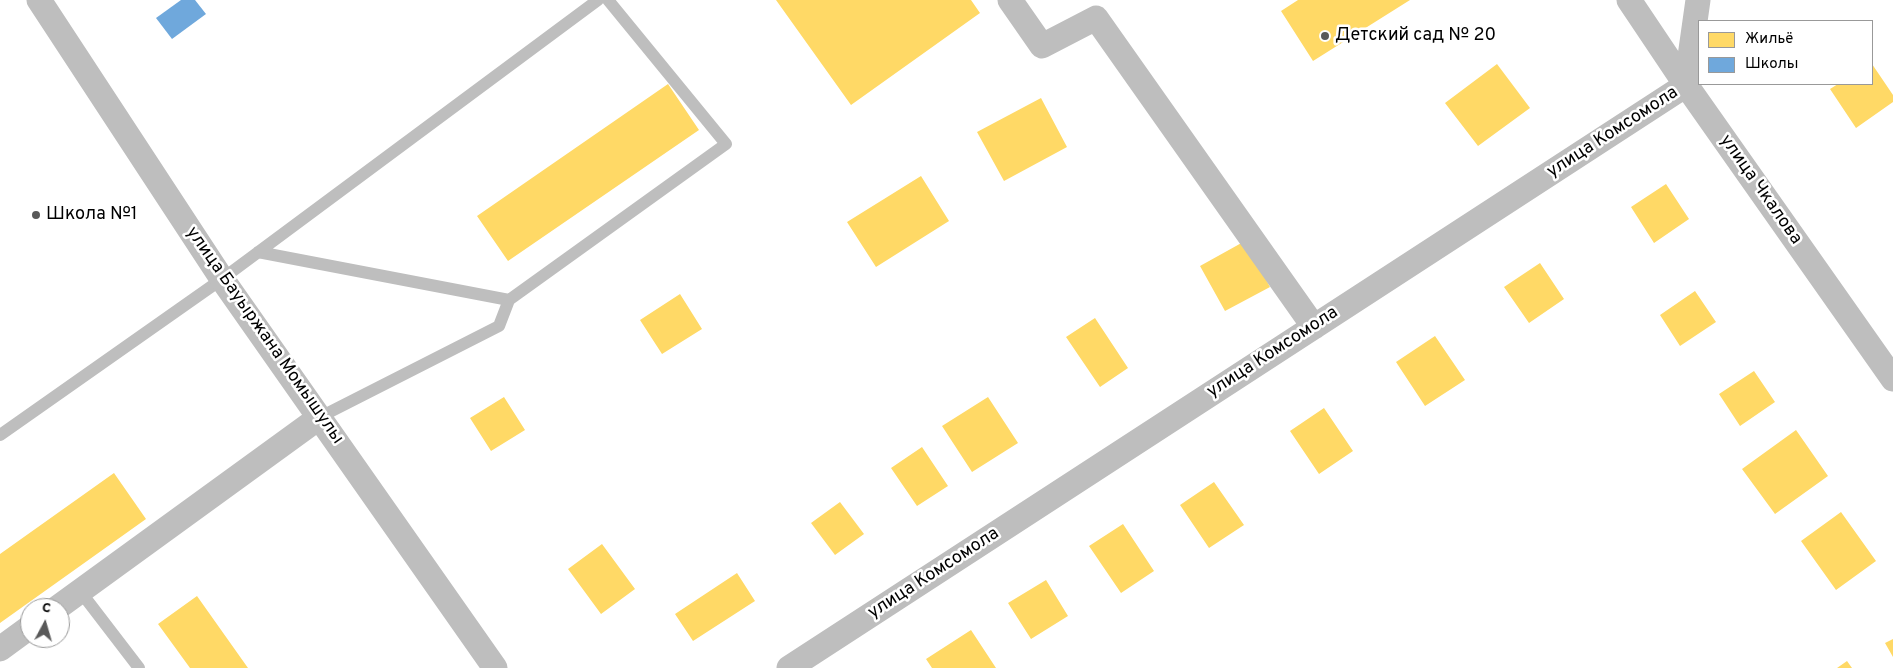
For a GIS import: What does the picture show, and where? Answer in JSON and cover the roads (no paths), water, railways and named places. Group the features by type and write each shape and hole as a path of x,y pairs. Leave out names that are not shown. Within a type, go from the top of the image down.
{"street":[{"name":"улица Бауыржана Момышулы","path":"39,0 222,279 495,668"},
{"path":"1010,0 1042,46 1096,18 1314,327"},
{"name":"улица Чкалова","path":"1629,0 1686,85 1893,380"},
{"name":"улица Комсомола","path":"789,668 1686,85 1698,0"},
{"path":"70,598 320,418"},
{"path":"0,649 20,634"}],"lane":[{"path":"0,435 222,279 598,0"},
{"path":"320,418 499,326 509,300 726,144 608,0"},
{"path":"258,252 509,300"},
{"path":"80,591 139,668"}],"place":[{"name":"Детский сад № 20","path":"1325,36"},
{"name":"Школа №1","path":"36,215"}]}
